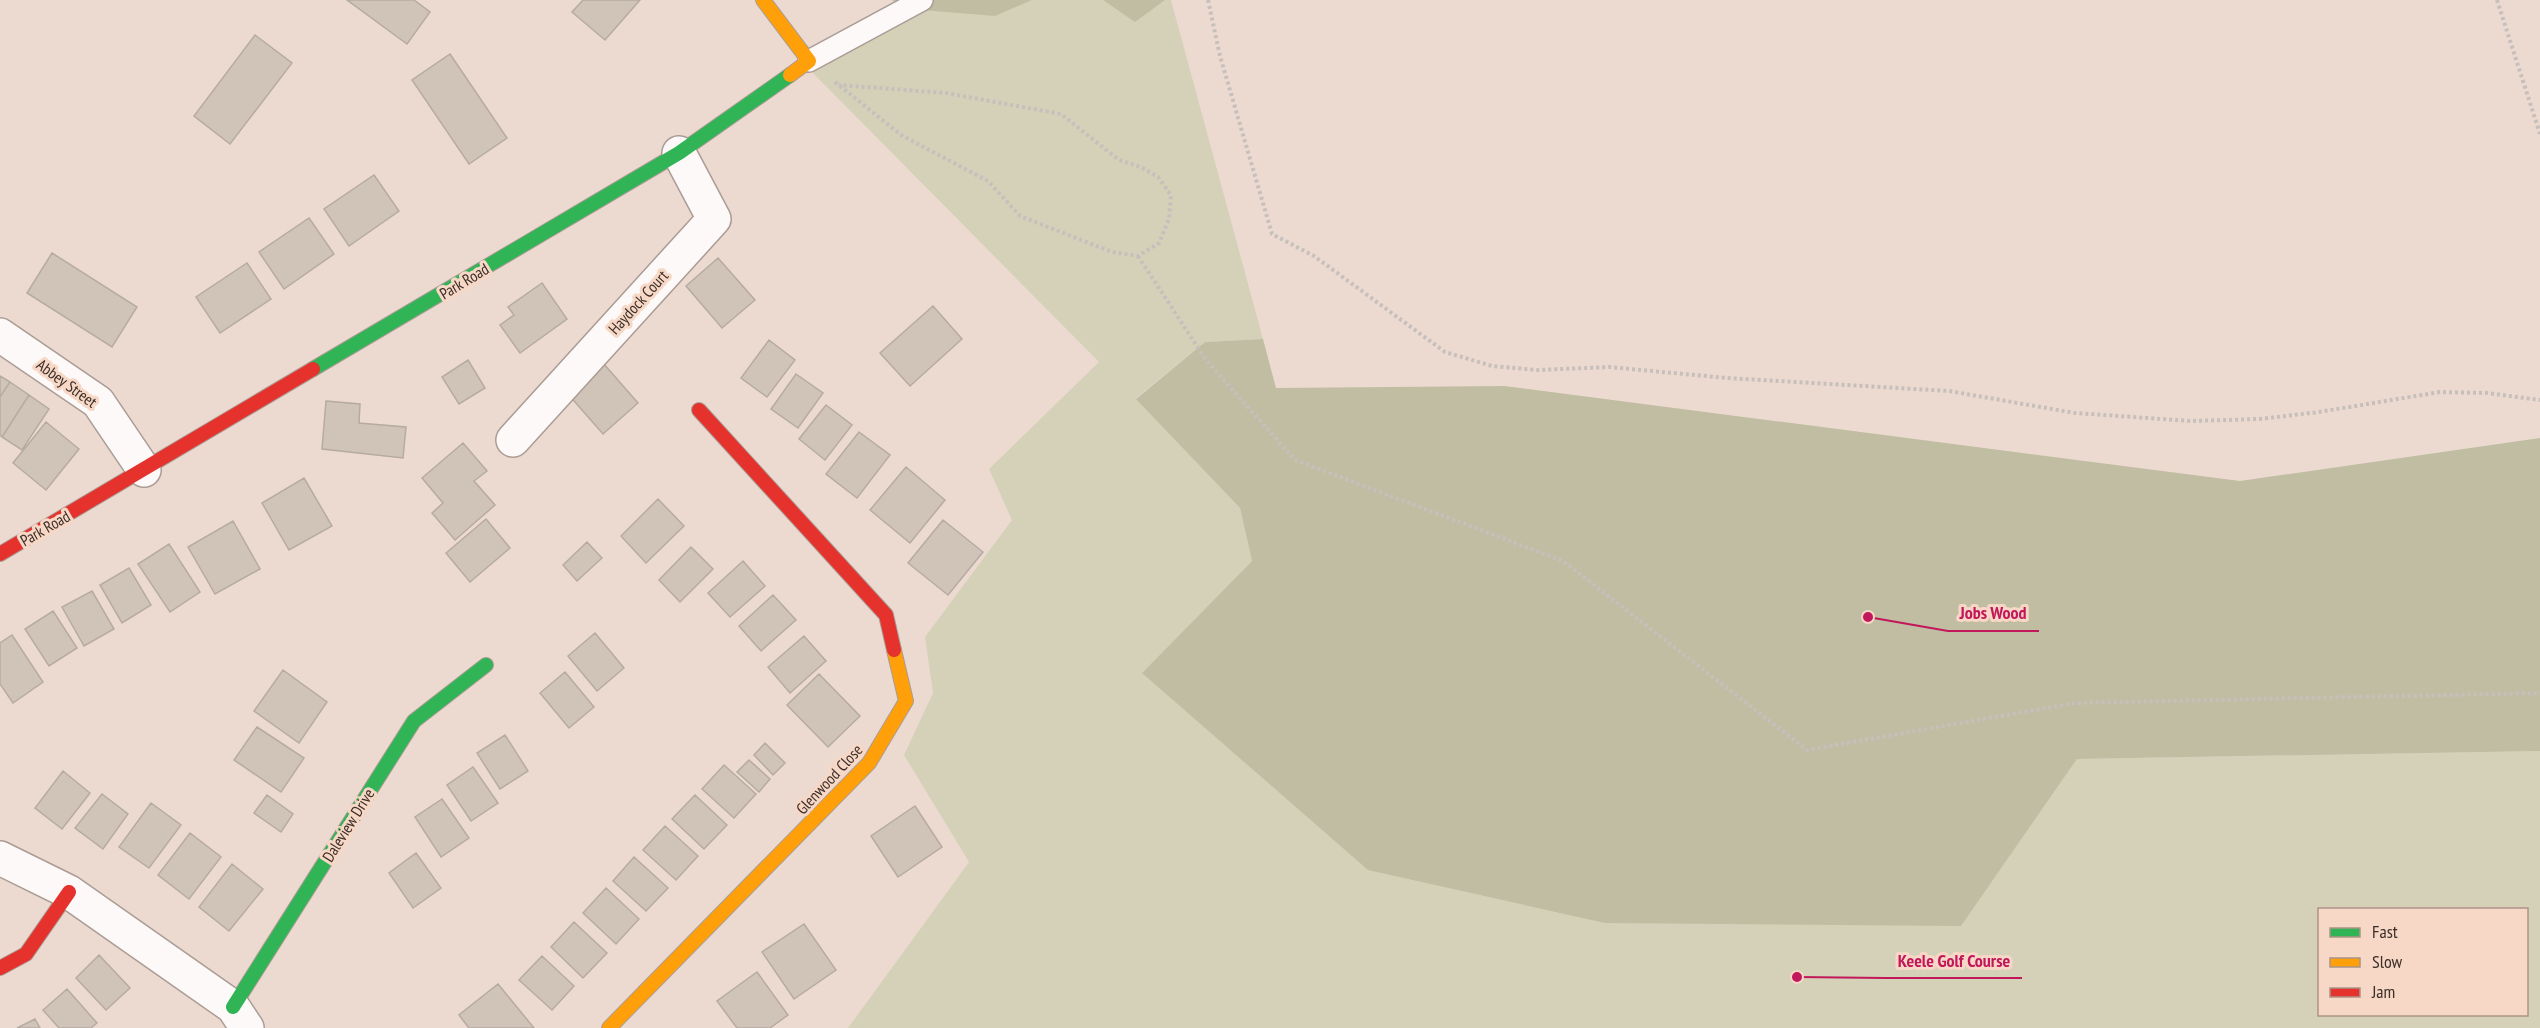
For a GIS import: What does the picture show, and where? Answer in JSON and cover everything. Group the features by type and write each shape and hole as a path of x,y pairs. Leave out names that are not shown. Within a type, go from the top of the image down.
{"street":[{"path":"764,0 809,61"},
{"name":"Park Road","path":"0,554 679,153 809,61"},
{"name":"Haydock Court","path":"513,440 714,219 679,153"},
{"name":"Abbey Street","path":"0,335 98,402 144,470"},
{"name":"Glenwood Close","path":"609,1028 869,763 906,701 886,615 699,410"},
{"name":"Daleview Drive","path":"0,858 69,892 240,1017 414,721 486,665"},
{"path":"0,968 26,954 69,892"}],"lane":[{"name":"Park Road","path":"809,61 922,0"}],"path":[{"path":"1208,0 1220,56 1272,234 1314,256 1445,352 1464,358 1492,366 1538,370 1609,367 1727,378 1949,391 2075,413 2191,421 2259,419 2319,412 2440,392 2487,393 2540,400"},
{"path":"2496,0 2540,134"},
{"path":"809,61 901,135 988,181 1020,216 1112,252 1138,256 1159,243 1169,219 1171,195 1158,177 1119,160 1061,114 946,93 839,85"},
{"path":"1138,256 1206,360 1295,460 1563,561 1807,750 2075,703 2540,693"}],"shaded area":[{"path":"891,0 1032,0 995,16 922,10"},
{"path":"947,0 1171,0 1263,339 1205,342 1136,398 1240,508 1252,561 1142,673 1961,926 2077,759 2540,751 2540,1028 848,1028 969,862 904,755 933,693 925,637 1012,520 989,469 1099,362 807,67"},
{"path":"1103,0 1165,0 1135,22"},
{"path":"1263,339 1276,388 1504,386 2240,481 2540,438 2540,751 2077,759 1961,926 1605,923 1368,870 1142,673 1252,561 1240,508 1136,399 1205,342"}],"building":[{"path":"347,0 414,0 430,12 407,44"},
{"path":"583,0 640,0 605,40 572,12"},
{"path":"255,35 292,63 230,144 194,116"},
{"path":"450,54 507,138 469,164 412,80"},
{"path":"374,175 399,211 349,246 324,209"},
{"path":"309,218 334,254 284,289 259,252"},
{"path":"52,253 137,307 112,347 27,293"},
{"path":"718,258 755,300 722,328 686,286"},
{"path":"247,263 271,299 220,333 196,297"},
{"path":"542,283 567,319 520,353 500,325 514,315 508,307"},
{"path":"933,306 962,339 910,386 880,353"},
{"path":"769,340 795,360 767,397 741,378"},
{"path":"468,360 485,388 459,404 442,377"},
{"path":"603,363 638,403 603,434 568,394"},
{"path":"796,374 823,393 798,428 771,409"},
{"path":"0,376 10,382 0,397"},
{"path":"10,382 29,395 2,437 0,435 0,397"},
{"path":"29,395 49,409 22,450 2,437"},
{"path":"326,401 360,404 359,423 406,427 403,458 322,449"},
{"path":"826,405 852,425 825,460 799,439"},
{"path":"46,422 79,449 46,490 13,463"},
{"path":"859,432 890,455 857,498 826,474"},
{"path":"463,443 487,471 474,481 495,505 455,540 432,513 443,503 422,478"},
{"path":"906,467 945,500 910,543 870,510"},
{"path":"304,478 332,526 289,550 262,503"},
{"path":"658,499 684,526 646,563 621,536"},
{"path":"486,519 510,548 470,582 446,553"},
{"path":"943,520 983,552 948,595 908,563"},
{"path":"233,521 260,569 215,594 188,547"},
{"path":"587,542 602,558 577,581 563,565"},
{"path":"169,544 200,592 170,612 138,564"},
{"path":"691,547 713,569 680,602 659,580"},
{"path":"743,561 765,586 730,617 708,593"},
{"path":"129,568 151,605 122,623 100,585"},
{"path":"92,591 114,629 84,646 62,607"},
{"path":"773,595 796,620 761,651 739,626"},
{"path":"53,611 77,648 49,666 25,629"},
{"path":"595,633 624,668 597,691 568,656"},
{"path":"12,635 43,682 13,703 0,684 0,643"},
{"path":"804,636 826,661 790,693 768,667"},
{"path":"283,670 327,702 299,743 254,711"},
{"path":"565,672 594,707 569,728 540,693"},
{"path":"819,674 860,716 828,747 787,705"},
{"path":"257,727 304,758 281,792 234,760"},
{"path":"505,735 528,771 500,789 477,753"},
{"path":"765,743 785,763 773,775 754,755"},
{"path":"749,760 770,779 759,792 737,772"},
{"path":"724,765 756,794 734,818 702,789"},
{"path":"473,767 498,803 471,821 447,785"},
{"path":"63,771 90,793 62,829 35,808"},
{"path":"102,794 128,814 103,849 75,828"},
{"path":"267,795 293,814 281,832 254,813"},
{"path":"695,795 727,825 704,849 672,819"},
{"path":"442,799 469,838 441,857 415,817"},
{"path":"151,803 181,825 149,868 119,847"},
{"path":"915,806 942,847 898,877 871,836"},
{"path":"665,826 698,856 676,880 643,850"},
{"path":"190,833 221,857 189,899 158,875"},
{"path":"416,853 441,888 413,908 389,873"},
{"path":"634,857 668,888 646,911 613,881"},
{"path":"232,864 263,889 229,931 199,907"},
{"path":"606,888 639,919 616,944 583,913"},
{"path":"574,922 607,953 583,978 551,947"},
{"path":"804,924 836,970 794,999 762,952"},
{"path":"99,955 130,988 106,1010 76,978"},
{"path":"542,956 574,986 552,1010 519,980"},
{"path":"757,972 788,1015 770,1028 737,1028 717,1001"},
{"path":"498,984 534,1028 469,1028 459,1015"},
{"path":"67,989 97,1023 91,1028 59,1028 43,1010"},
{"path":"35,1019 40,1028 17,1028"}],"traffic: fast":[{"path":"313,369 679,153 790,75"},
{"path":"233,1007 414,721 486,665"}],"traffic: slow":[{"path":"763,0 809,61 790,75"},
{"path":"609,1028 869,763 906,701 894,650"}],"traffic: jam":[{"path":"0,554 313,369"},
{"path":"699,410 886,615 894,650"},
{"path":"0,968 26,954 69,892"}],"place":[{"name":"Jobs Wood","path":"1868,617"},
{"name":"Keele Golf Course","path":"1797,977"}]}
